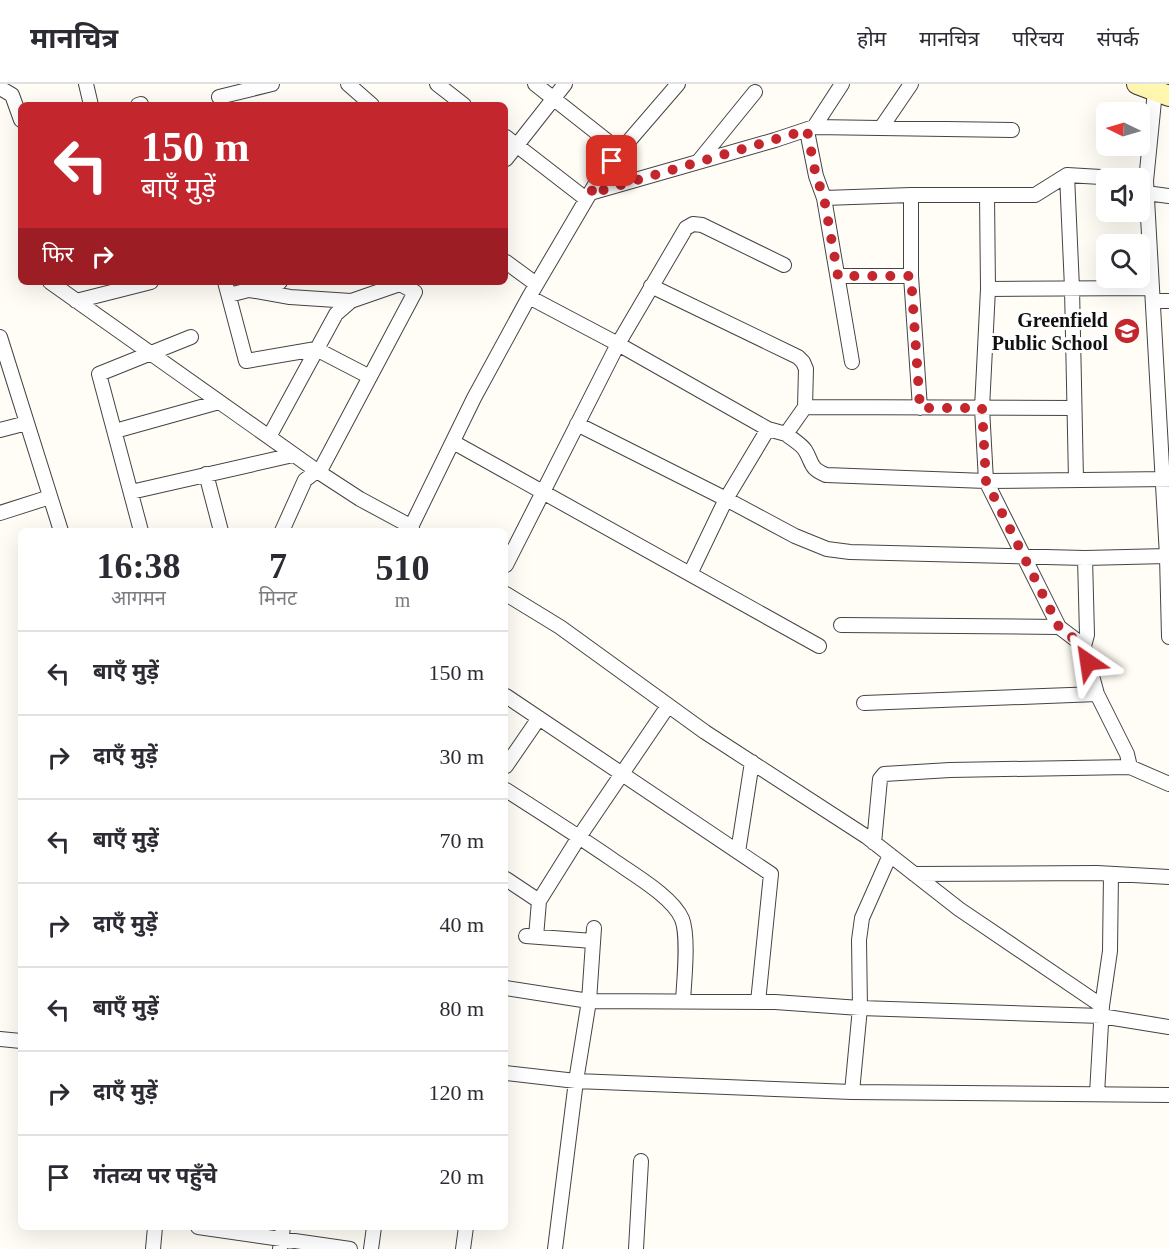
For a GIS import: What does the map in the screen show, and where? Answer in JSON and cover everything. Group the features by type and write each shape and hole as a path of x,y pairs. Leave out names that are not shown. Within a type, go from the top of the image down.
{"street":[{"path":"86,84 90,102"},
{"path":"219,95 272,84"},
{"path":"348,84 369,102"},
{"path":"437,84 461,102"},
{"path":"535,84 620,151"},
{"path":"565,84 554,99 511,141 588,196"},
{"path":"410,528 474,398 536,284 603,171 678,84"},
{"path":"842,84 810,129 816,176 824,198 852,362"},
{"path":"881,128 911,84"},
{"path":"1137,84 1162,93 1147,168"},
{"path":"0,88 12,95 18,112"},
{"path":"698,162 755,92"},
{"path":"588,196 810,129 1012,130"},
{"path":"824,198 1035,195 1067,175 1096,177"},
{"path":"1067,175 1076,480"},
{"path":"1150,187 1169,196"},
{"path":"911,195 911,276 920,408"},
{"path":"987,195 988,289 982,408 986,481 1059,627 1083,646 1097,694 1127,754 1130,767"},
{"path":"1147,222 1164,389 1169,637"},
{"path":"508,561 618,344 686,228 693,224 702,225 784,265"},
{"path":"508,263 536,284"},
{"path":"838,276 911,276"},
{"path":"54,285 317,471 360,500 408,528"},
{"path":"76,301 132,285"},
{"path":"250,290 269,285"},
{"path":"370,377 316,349 246,361 227,289 250,290 290,297 351,301 400,285"},
{"path":"287,528 305,480 322,467 416,292 405,285"},
{"path":"651,286 798,357 803,362 806,369 805,407 786,434"},
{"path":"988,289 1072,288 1153,294 1169,301"},
{"path":"529,297 618,344 768,429 786,434 804,448 813,467 826,475 986,481 1166,479"},
{"path":"269,438 336,314 351,301"},
{"path":"140,528 99,374 191,337"},
{"path":"1,344 60,528"},
{"path":"115,431 219,402"},
{"path":"805,407 1074,408"},
{"path":"0,430 27,423"},
{"path":"577,424 795,536 827,549 850,552 1168,562"},
{"path":"690,574 726,499 768,429"},
{"path":"453,442 819,646"},
{"path":"131,492 293,454"},
{"path":"206,474 220,528"},
{"path":"0,513 50,497"},
{"path":"1083,646 1087,635 1085,558"},
{"path":"508,595 560,627 705,732 874,843 959,909 1101,1011"},
{"path":"841,625 1059,627"},
{"path":"864,703 1097,694"},
{"path":"508,697 771,874 758,1002"},
{"path":"555,1249 576,1081 589,1001 594,934 531,936 539,901 579,837 669,706"},
{"path":"508,763 539,718"},
{"path":"738,852 752,762"},
{"path":"874,843 880,779 884,774 950,770 1130,767 1169,784"},
{"path":"508,791 654,888 677,910 686,931 683,1001"},
{"path":"852,1092 860,1008 859,940 862,918 890,855"},
{"path":"914,874 1097,873 1169,877"},
{"path":"1097,1094 1101,1011 1110,951 1111,874"},
{"path":"508,880 539,901"},
{"path":"508,988 589,1001 758,1002 860,1008 1101,1011 1169,1027"},
{"path":"0,1039 18,1041"},
{"path":"508,1073 576,1081 852,1092 1169,1095"},
{"path":"636,1249 641,1161"},
{"path":"153,1249 155,1230"},
{"path":"221,1230 351,1249"},
{"path":"371,1249 374,1230"},
{"path":"463,1249 466,1230"}],"place":[{"name":"Greenfield Public School","path":"1127,331"}],"route":[{"path":"612,161 603,171 590,194 807,130 816,176 824,198 838,276 911,276 920,408 982,408 986,481 1059,627 1083,646 1088,662"}]}
